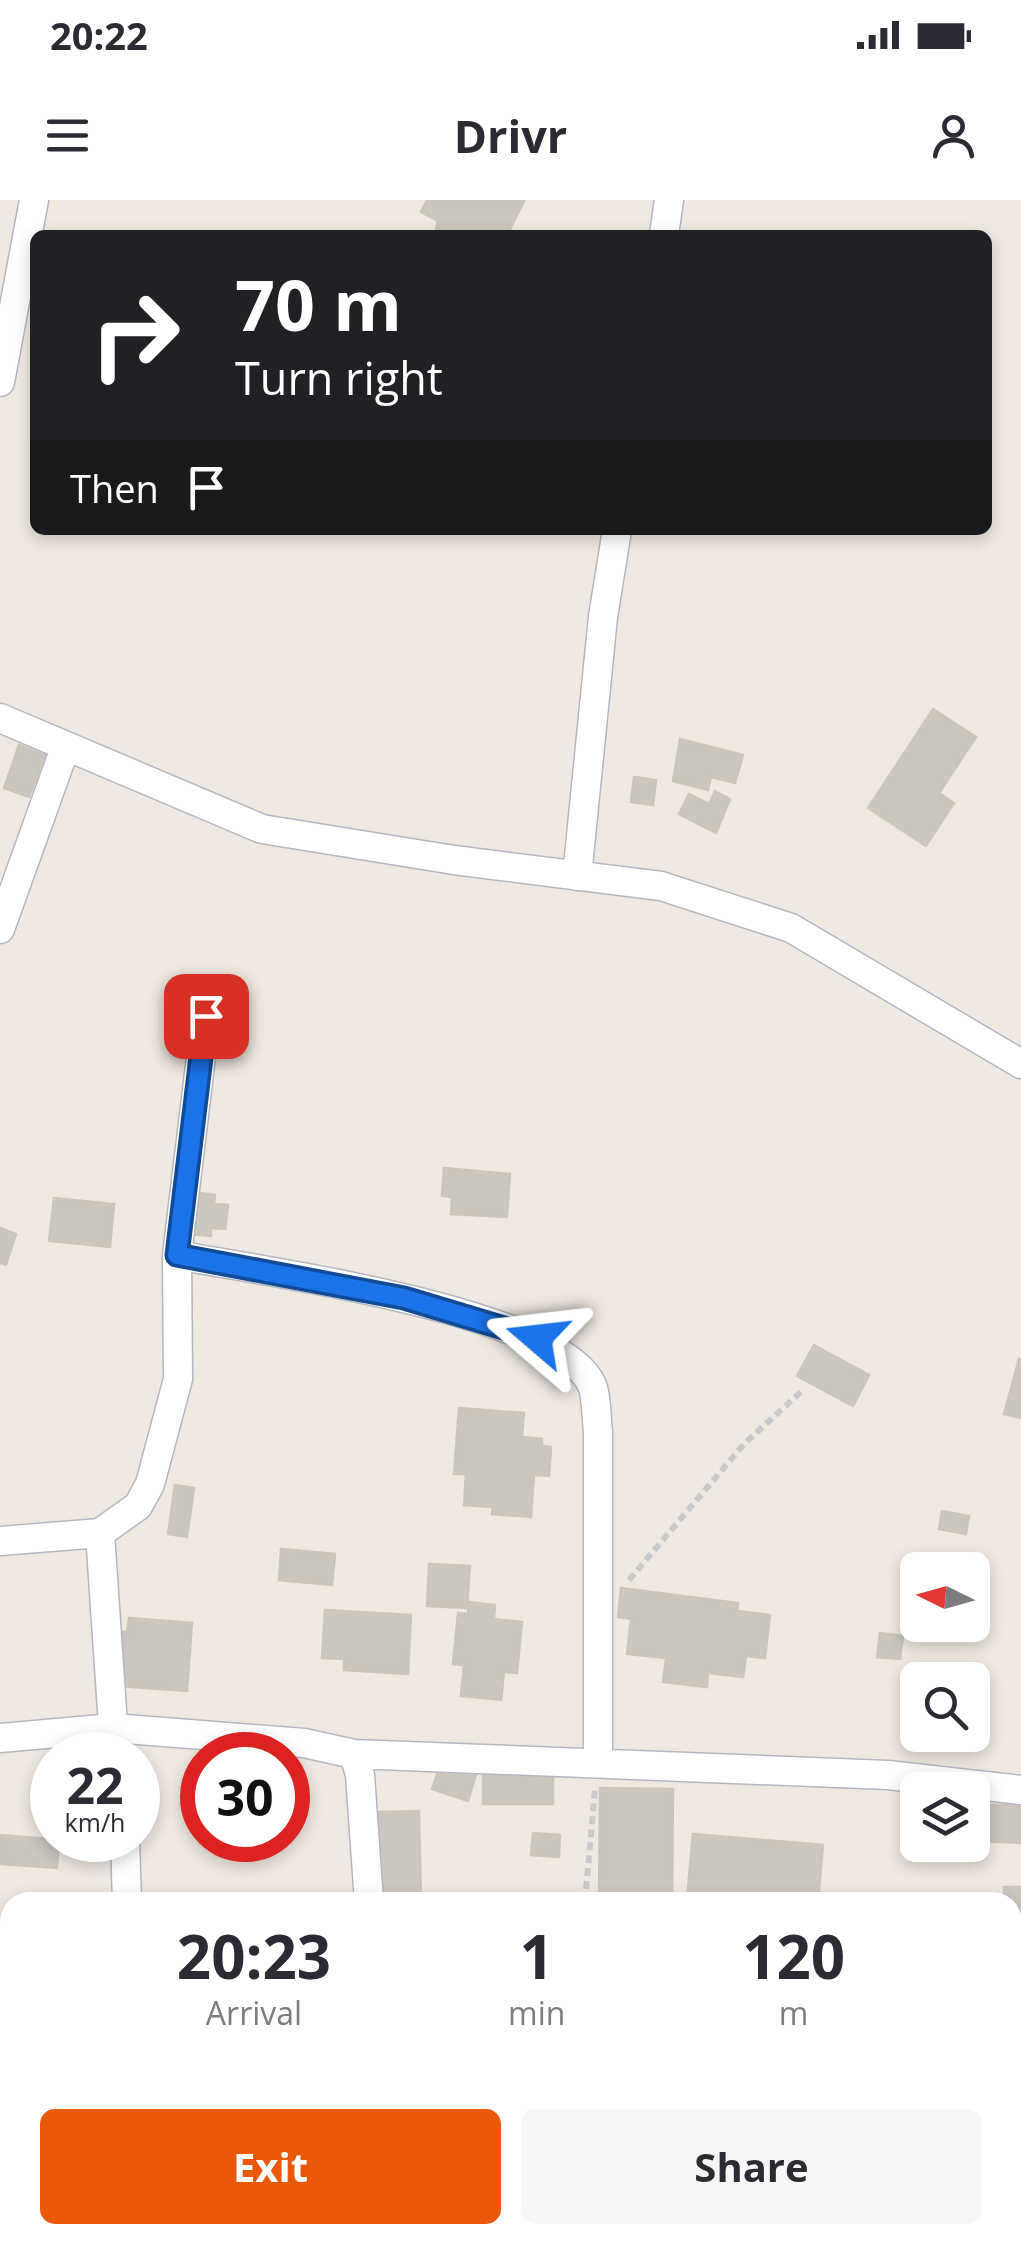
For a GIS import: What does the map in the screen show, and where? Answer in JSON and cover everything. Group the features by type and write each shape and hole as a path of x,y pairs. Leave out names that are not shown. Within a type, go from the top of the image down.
{"street":[{"path":"0,382 34,200"},
{"path":"665,230 669,200"},
{"path":"577,876 603,617 616,535"},
{"path":"0,718 262,829 662,886 790,928 1021,1064"},
{"path":"0,929 65,748"},
{"path":"0,1540 100,1533 138,1506 164,1442 178,1378 177,1255 206,1016"},
{"path":"177,1255 404,1298 537,1338 569,1359 592,1386 598,1431 598,1763"},
{"path":"100,1533 113,1732"},
{"path":"0,1738 30,1739"},
{"path":"160,1742 304,1743 354,1754 888,1776 1021,1790"},
{"path":"354,1754 360,1775 368,1892"},
{"path":"127,1862 128,1892"}],"path":[{"path":"598,1621 744,1444 803,1390"},
{"path":"586,1892 598,1763"}],"building":[{"path":"427,200 524,201 510,230 435,230 438,221 421,212"},
{"path":"933,709 976,737 939,793 954,803 926,846 868,808"},
{"path":"680,739 743,755 735,783 711,777 708,790 673,781"},
{"path":"19,745 45,755 29,797 4,788"},
{"path":"634,777 656,780 653,805 631,802"},
{"path":"715,791 730,799 716,833 679,814 689,794 709,804"},
{"path":"444,1168 510,1174 507,1217 451,1214 452,1197 442,1196"},
{"path":"192,1192 215,1195 214,1204 228,1205 225,1229 211,1228 211,1236 188,1234"},
{"path":"54,1198 114,1204 110,1247 49,1241"},
{"path":"0,1228 16,1234 6,1265 0,1263"},
{"path":"814,1345 869,1375 853,1406 797,1376"},
{"path":"1021,1360 1021,1418 1004,1414"},
{"path":"459,1408 524,1413 522,1437 542,1439 542,1446 551,1447 549,1476 534,1475 531,1517 492,1514 493,1507 464,1505 466,1474 454,1474"},
{"path":"175,1485 194,1488 187,1537 168,1534"},
{"path":"942,1511 969,1516 966,1534 939,1529"},
{"path":"281,1549 335,1554 332,1585 279,1580"},
{"path":"429,1564 470,1566 467,1608 427,1606"},
{"path":"621,1588 738,1603 737,1611 770,1615 765,1658 746,1656 743,1677 708,1673 707,1687 663,1682 666,1658 627,1654 631,1619 618,1617"},
{"path":"469,1602 495,1605 494,1619 522,1622 517,1673 504,1672 501,1700 461,1696 464,1665 453,1664 458,1613 468,1614"},
{"path":"325,1610 411,1615 408,1674 344,1670 344,1659 322,1658"},
{"path":"129,1618 192,1623 187,1691 119,1686 111,1631 127,1632"},
{"path":"880,1633 900,1636 900,1659 877,1657"},
{"path":"441,1762 476,1774 468,1801 432,1789"},
{"path":"483,1772 553,1772 553,1804 483,1804"},
{"path":"600,1788 673,1789 672,1892 599,1892"},
{"path":"990,1805 1021,1806 1021,1843 990,1842"},
{"path":"419,1811 421,1892 374,1892 373,1812"},
{"path":"533,1833 560,1835 559,1857 531,1855"},
{"path":"693,1834 823,1845 819,1892 688,1892"},
{"path":"0,1835 30,1838 30,1862 57,1862 57,1868 0,1864"},
{"path":"1004,1887 1021,1887 1021,1892 1004,1892"}],"route":[{"path":"206,1016 177,1255 404,1298 537,1338"}]}
